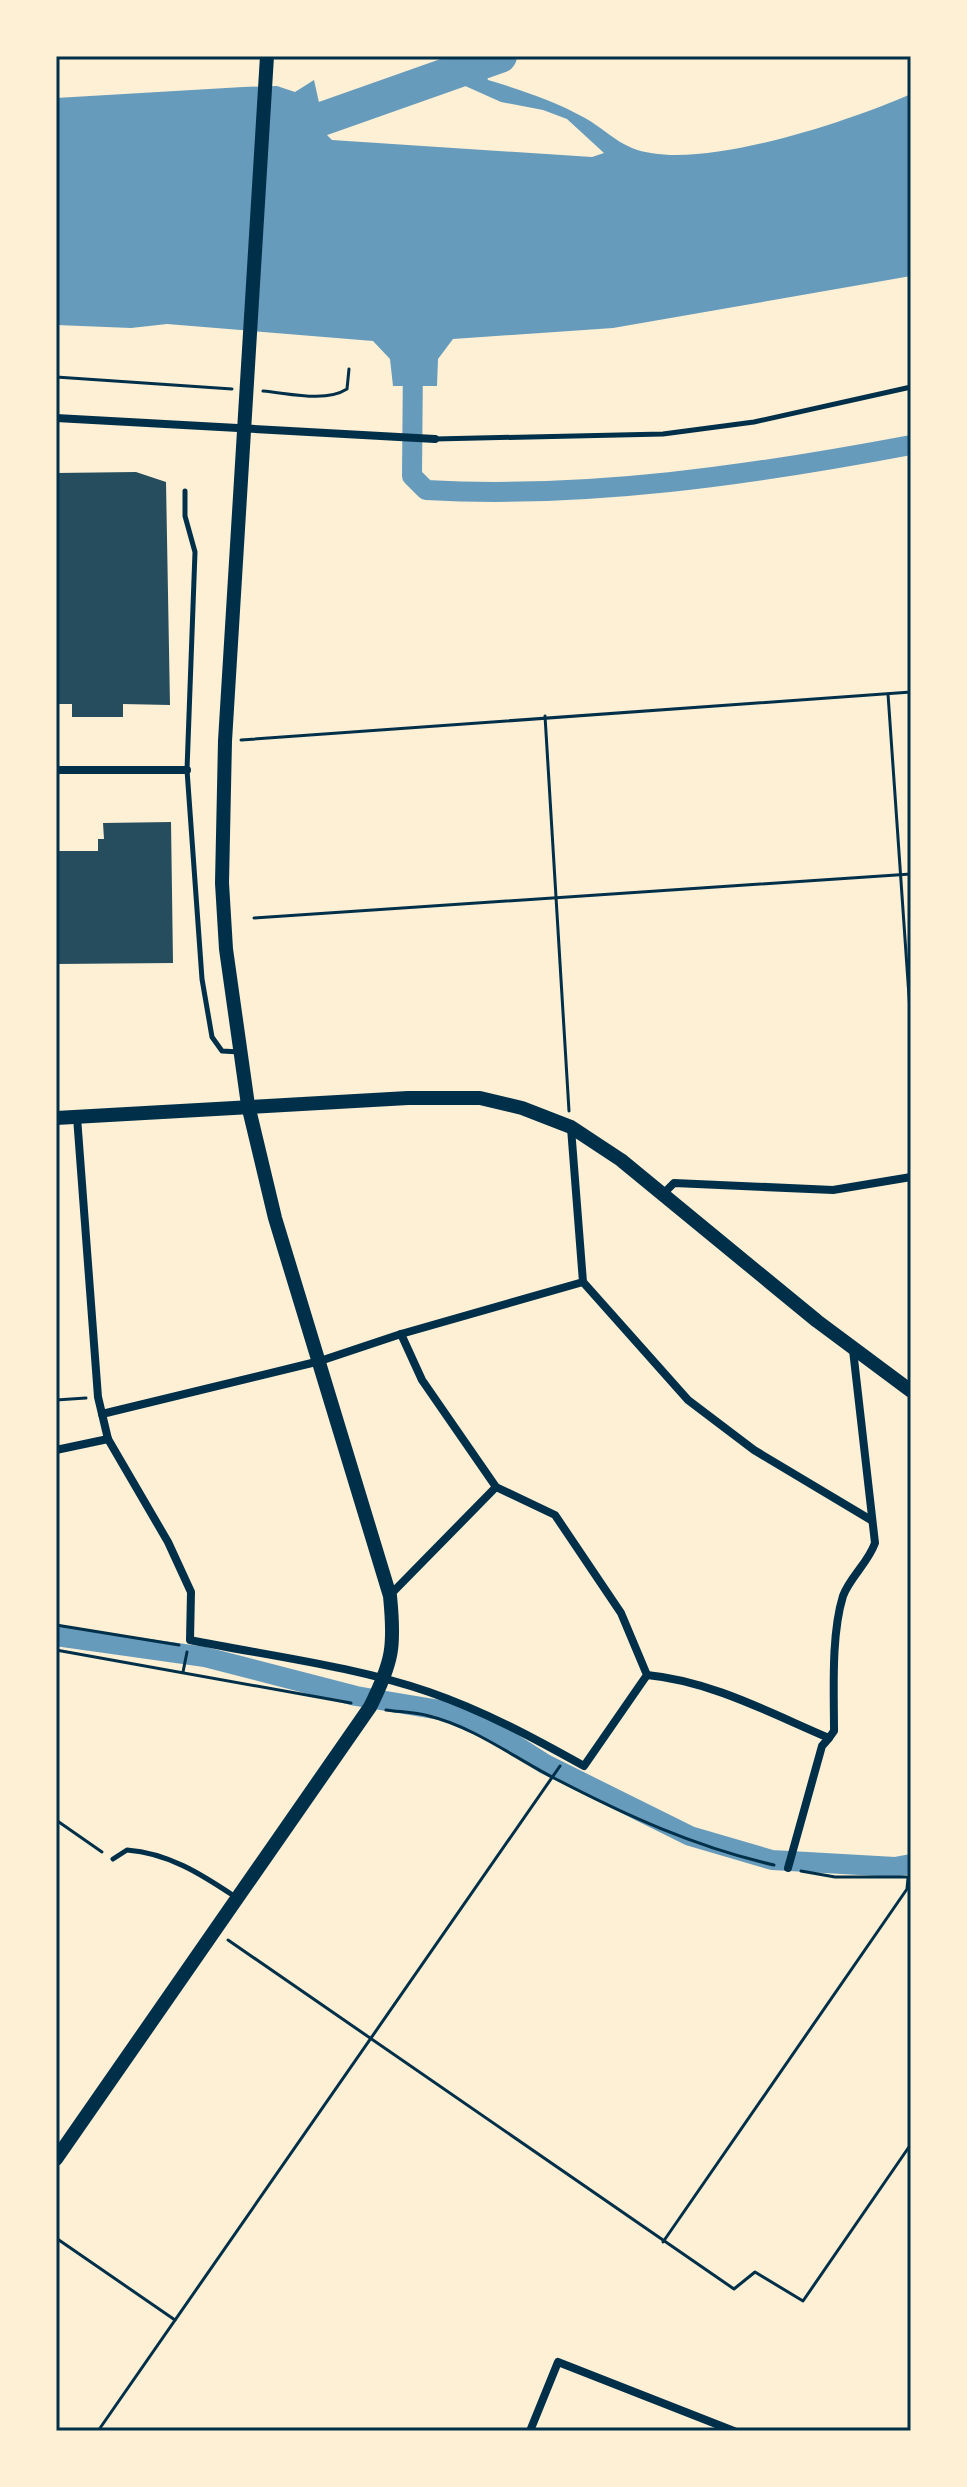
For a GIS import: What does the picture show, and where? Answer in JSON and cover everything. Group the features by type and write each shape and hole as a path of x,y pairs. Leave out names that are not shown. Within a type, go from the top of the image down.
{"street":[{"path":"56,2159 371,1706 395,1643 390,1596 275,1218 248,1105 226,949 222,883 225,741 267,56"},
{"path":"56,418 245,421 435,439"},
{"path":"56,770 187,770"},
{"path":"56,1118 248,1105 480,1098 522,1108 571,1127 664,1193 853,1350 911,1391"},
{"path":"77,1117 98,1397 108,1439 168,1542 191,1592 190,1640 431,1692 520,1730 584,1766 647,1675"},
{"path":"571,1127 583,1282 688,1400 754,1450 871,1520"},
{"path":"664,1193 674,1183 833,1190 911,1177"},
{"path":"102,1414 320,1361 401,1334 583,1282"},
{"path":"401,1334 422,1380 496,1487 555,1515 621,1613 647,1675"},
{"path":"788,1868 822,1746 834,1731 834,1665 844,1595 875,1543 853,1350"},
{"path":"56,1450 108,1439"},
{"path":"390,1596 496,1487"},
{"path":"647,1675 677,1678 714,1690 829,1738"},
{"path":"530,2431 558,2362 734,2431"}],"lane":[{"path":"435,439 663,434 754,422 911,387"},
{"path":"185,491 185,516 195,552 187,770 202,979 212,1037 222,1051 241,1052"},
{"path":"113,1859 127,1850 168,1858 197,1871 238,1898"}],"path":[{"path":"259,391 322,395 342,392 347,389 349,369"},
{"path":"56,377 244,390"},
{"path":"225,741 911,692"},
{"path":"888,693 911,1025"},
{"path":"545,716 571,1127"},
{"path":"254,918 555,901 911,874"},
{"path":"56,1400 98,1397"},
{"path":"56,1625 157,1643 180,1645 190,1640"},
{"path":"182,1672 190,1640"},
{"path":"56,1650 429,1716 479,1736 552,1778 659,1830 718,1852 835,1877 910,1878 907,1889 662,2243"},
{"path":"98,2431 567,1757"},
{"path":"56,1820 113,1859"},
{"path":"215,1931 662,2243 734,2289 755,2272 803,2301 911,2144"},
{"path":"56,2238 175,2320"}],"water":[{"path":"486,75 488,80 538,96 574,112 632,148 660,154 694,154 772,141 911,94 911,276 613,328 453,339 438,359 437,386 393,386 390,359 373,341 167,324 131,328 56,325 56,98 277,86 295,92 314,80 326,134 332,140 592,157 604,153 567,119 543,110 501,102 463,85"}],"building":[{"path":"136,472 166,482 170,705 123,704 123,717 72,717 72,704 56,704 56,473"},
{"path":"171,822 173,963 56,964 56,851 98,851 98,839 104,839 103,823"}],"waterway":[{"path":"282,133 500,56"},
{"path":"413,360 412,476 426,490 487,492 608,488 730,475 911,445"},
{"path":"56,1636 205,1657 356,1696 446,1711 498,1734 545,1764 690,1836 772,1860 895,1867 911,1864"}]}
